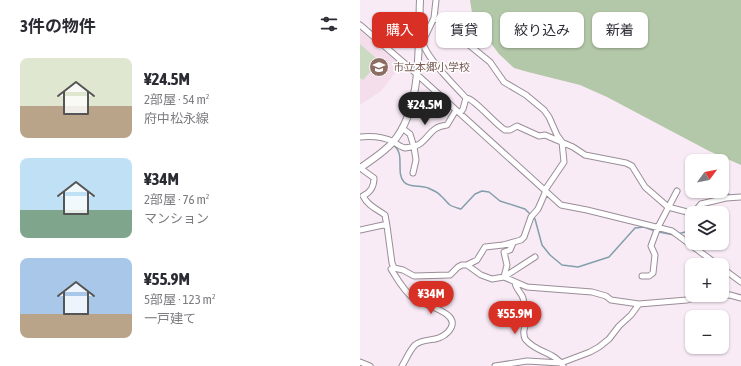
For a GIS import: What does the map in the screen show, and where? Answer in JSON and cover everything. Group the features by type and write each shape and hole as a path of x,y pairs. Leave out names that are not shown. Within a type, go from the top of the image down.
{"main road":[{"path":"420,0 420,12"},
{"path":"360,168 385,150 393,142 402,128 410,110 417,75 420,48"}],"street":[{"path":"428,28 434,18 436,0"},
{"path":"394,268 403,270 414,276 450,275 458,267 467,265 477,260 485,247 512,243 521,240 524,237 530,217 538,209 545,190 564,162 562,142 544,110 526,95 504,82 490,62 443,22 434,18"},
{"path":"360,25 561,205 672,231 709,258"},
{"path":"424,48 441,71 466,98 474,101 505,130 510,130 516,126 539,136 545,135 562,142 585,155 626,163 632,166 645,187 668,207 691,214 701,204 726,198 741,197"},
{"path":"360,137 369,136 382,138 405,148 414,147 422,142 433,129 447,125 458,112 463,109 466,98"},
{"path":"402,128 410,134 414,147 416,160 413,173"},
{"path":"360,168 374,178 372,189 369,193 363,196 374,209 385,215 394,268 391,269 400,286 415,299 448,314 452,321 452,326 449,332 442,337 415,345 402,366"},
{"path":"642,276 649,276 653,273 655,255 651,246 658,227 677,191"},
{"path":"360,230 382,225 387,226"},
{"path":"504,277 507,265 504,252 510,250 512,243"},
{"path":"467,265 480,275 492,278 504,277 535,257"},
{"path":"729,273 741,282"},
{"path":"504,277 527,287 592,292 606,296 611,300 639,304 687,300 700,296 730,295 741,298"},
{"path":"515,282 514,284 522,295 524,305 525,324 523,334 525,339 539,351 550,354 562,364"},
{"path":"495,366 527,362 562,364 599,347 609,339 639,304"},
{"path":"360,362 370,366"}],"shaded area":[{"name":"市立本郷小学校","path":"360,27 372,37 372,48 385,48 400,61 395,73 381,91 360,105"}],"green space":[{"path":"470,0 741,0 741,165 729,160 729,154 716,154 709,151 607,97 580,85 514,68 499,54 492,45 492,12 472,12"},
{"path":"360,44 376,58 370,66 373,69 363,80 360,78"}],"waterway":[{"path":"393,145 397,148 399,153 401,178 406,184 428,188 438,193 450,205 461,209 475,194 482,191 489,192 500,201 525,209 535,219 542,245 550,255 562,265 578,267 609,257 635,228 644,227 655,231"},
{"path":"712,199 728,194 732,196"},
{"path":"659,232 674,235"},
{"path":"678,234 685,232"}],"place":[{"name":"市立本郷小学校","path":"379,67"}]}
